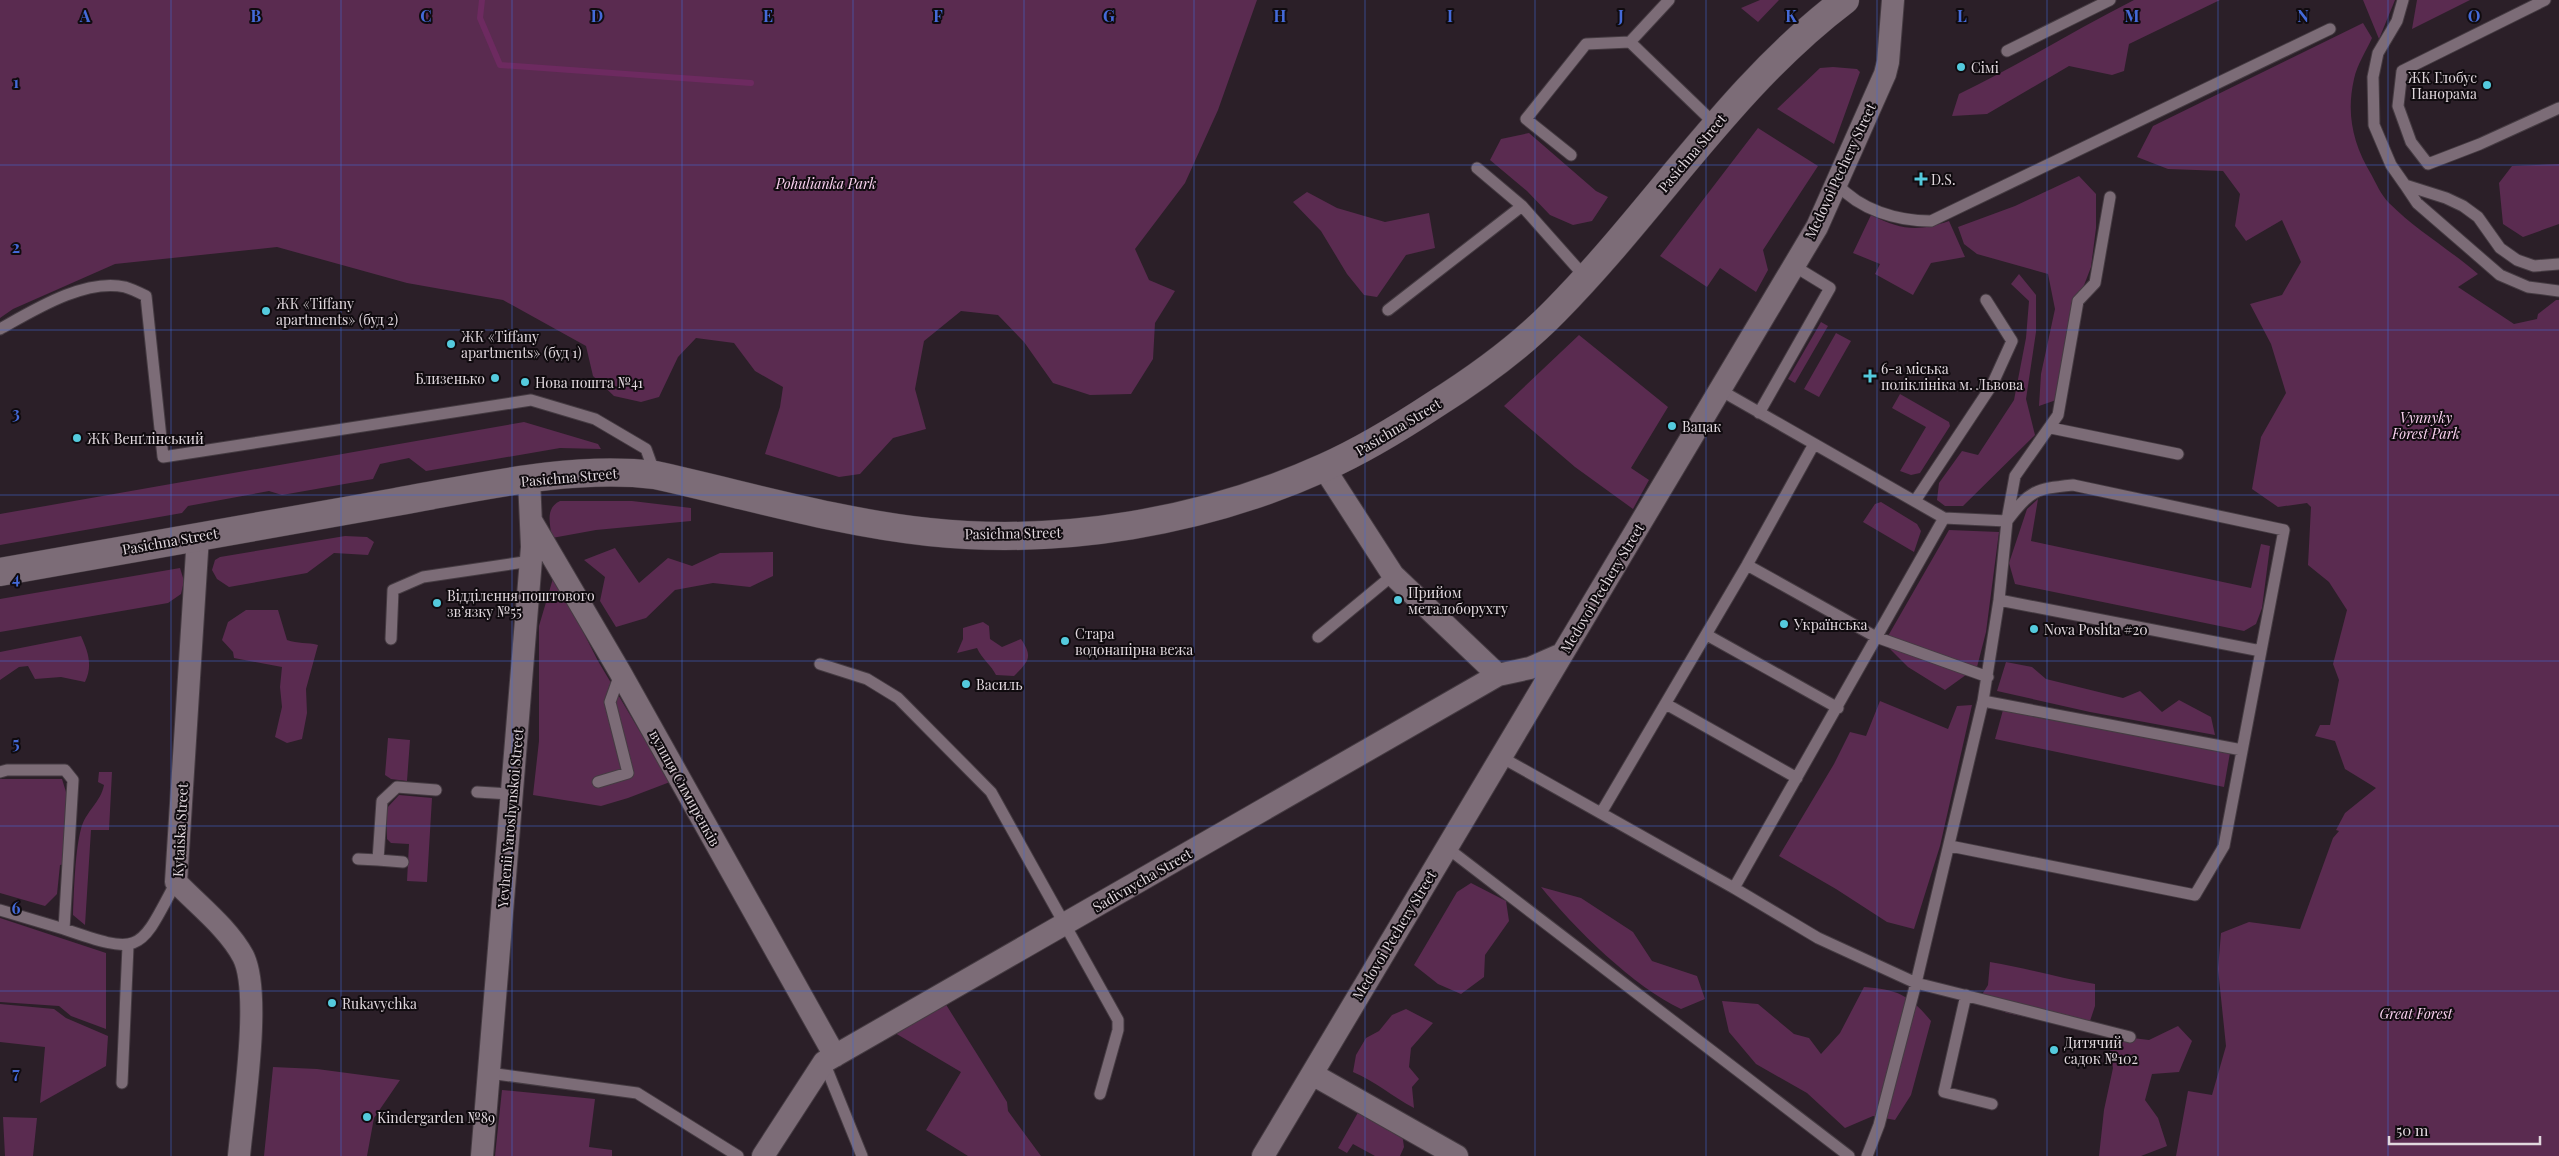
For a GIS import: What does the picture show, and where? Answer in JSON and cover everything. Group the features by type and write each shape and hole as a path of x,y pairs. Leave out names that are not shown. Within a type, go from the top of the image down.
{"main road":[{"name":"Pasichna Street","path":"0,572 529,479 602,472 655,475 870,524 932,532 1025,534 1116,528 1159,520 1252,494 1324,468 1390,434 1483,374 1554,312 1586,278 1616,245 1715,124 1762,74 1812,25 1845,0"}],"street":[{"name":"Medovoi Pechery Street","path":"1263,1156 1817,227 1885,74 1888,62 1893,0"},
{"path":"1324,468 1393,575 1498,675"},
{"name":"Yevhenii Yaroshynskoi Street","path":"482,1156 531,561 532,522 529,479"},
{"name":"вулиця Симиренків","path":"532,522 620,672 829,1059"},
{"name":"Kytaiska Street","path":"198,536 176,882 231,938 243,955 250,974 252,1017 239,1156"},
{"name":"Sadivnycha Street","path":"763,1156 829,1059 1498,675 1530,668 1562,654"},
{"path":"1312,1074 1457,1156"}],"lane":[{"path":"1571,155 1526,119 1586,44 1630,42 1669,0"},
{"path":"2007,51 2110,0"},
{"path":"2403,0 2397,21 2378,52 2373,77 2372,102 2374,125 2381,145 2417,203 2500,275 2528,287 2559,291"},
{"path":"2516,0 2521,11"},
{"path":"2545,0 2402,71 2398,106 2412,142 2428,164 2480,144 2559,108"},
{"path":"1837,184 1848,196 1889,216 1931,221 2330,29"},
{"path":"1630,42 1715,124"},
{"path":"1477,168 1522,206 1586,278"},
{"path":"2405,185 2422,188 2463,206 2478,217 2500,248 2517,260 2534,266 2559,264"},
{"path":"1868,1156 1879,1125 1916,983 1984,701 1999,600 2007,521 2015,476 2051,428 2058,415 2078,301 2095,283 2110,197"},
{"path":"1388,310 1522,206"},
{"path":"1759,413 1830,288 1794,266"},
{"path":"0,329 31,312 89,287 125,287 146,296 163,457 531,400 595,419 646,450 655,475"},
{"path":"1915,501 1992,385 2012,341 1986,300"},
{"path":"1720,390 1944,518 2007,521"},
{"path":"2051,428 2178,454"},
{"path":"1601,813 1707,635 1814,444"},
{"path":"1950,846 2195,895 2224,846 2284,530 2073,484 2042,488 2025,498 2007,521"},
{"path":"1734,888 1838,708 1944,518"},
{"path":"391,639 393,590 423,577 531,561"},
{"path":"1747,565 1876,637 1988,677"},
{"path":"1318,637 1393,575"},
{"path":"1999,600 2261,651"},
{"path":"1707,635 1838,708"},
{"path":"820,664 867,678 898,698 991,792 1066,923 1118,1020 1118,1030 1100,1094"},
{"path":"598,782 628,773 610,702 620,672"},
{"path":"1984,701 2242,750"},
{"path":"1666,704 1797,778"},
{"path":"1501,757 1734,888 1818,938 1916,983 2130,1036"},
{"path":"0,772 7,770 65,770 73,780 64,929"},
{"path":"378,860 382,801 397,787 436,790"},
{"path":"477,792 512,794"},
{"path":"1446,847 1848,1156"},
{"path":"358,859 403,862"},
{"path":"0,910 100,942 128,946 144,939 176,882"},
{"path":"122,1083 128,946"},
{"path":"1966,996 1944,1092 1992,1104"},
{"path":"829,1059 862,1156"},
{"path":"489,1073 638,1093 738,1156"}],"green space":[{"name":"Pohulianka Park","path":"0,0 1257,0 1218,110 1185,183 1135,249 1149,280 1175,291 1155,323 1153,359 1131,394 1090,395 1053,383 1024,342 998,315 961,311 924,341 915,389 926,429 893,438 860,474 839,477 765,454 780,407 783,387 755,371 734,343 696,338 678,357 659,397 641,402 614,396 593,376 586,346 503,300 407,283 277,247 115,264 13,309 0,318"},
{"path":"1760,0 1779,0 1758,22 1741,8"},
{"path":"2134,0 2220,0 2129,44 2124,71 2112,75 2069,66 1987,114 1952,116 1959,94"},
{"path":"2363,0 2395,0 2379,39"},
{"path":"2417,0 2470,0 2412,29"},
{"name":"Great Forest","path":"2363,23 2372,38 2355,74 2351,117 2360,151 2379,189 2389,203 2410,222 2478,274 2458,287 2514,324 2537,319 2538,314 2556,300 2559,300 2559,1156 2176,1156 2188,1091 2212,1095 2226,1046 2218,969 2221,933 2249,922 2300,929 2333,838 2339,831 2336,830 2345,813 2376,788 2345,769 2335,741 2315,736 2320,725 2330,725 2339,680 2333,664 2347,610 2329,582 2308,565 2311,507 2307,503 2278,507 2252,489 2261,437 2286,393 2271,344 2250,304 2282,295 2301,262 2282,220 2246,241 2235,226 2240,194 2223,171 2168,169 2137,157 2153,126"},
{"path":"1820,68 1857,69 1860,72 1834,144 1777,109"},
{"path":"1758,128 1818,166 1763,250 1768,270 1756,292 1720,268 1707,287 1660,256"},
{"path":"1529,133 1596,191 1608,197 1592,221 1573,225 1550,215 1527,191 1490,160 1501,139"},
{"path":"2559,164 2559,224 2523,237 2503,224 2499,183 2512,166"},
{"path":"2079,176 2096,194 2096,228 2091,267 2078,301 2059,399 2039,406 2041,374 2055,309 2048,274 1977,254 1964,244 1958,227 2015,206"},
{"path":"1307,192 1337,208 1385,222 1429,213 1435,248 1406,255 1377,297 1364,295 1347,274 1321,231 1293,202"},
{"path":"1871,215 1892,224 1910,228 1928,227 1949,221 1965,257 1931,263 1913,295 1875,274 1880,264 1853,253"},
{"path":"2019,274 2036,295 2036,332 2026,399 2035,435 1963,506 1945,506 1937,500 1939,483 1962,451 1978,455 2014,400 2026,338 2029,301 2011,284"},
{"path":"1821,322 1828,326 1795,383 1788,379"},
{"path":"1836,333 1851,341 1819,397 1804,389"},
{"path":"1579,335 1668,407 1631,468 1649,480 1633,509 1575,467 1504,406"},
{"path":"1900,394 1949,422 1950,426 1920,473 1911,475 1900,471 1926,427 1892,408"},
{"path":"524,422 598,444 601,449 560,448 426,471 409,458 380,464 373,479 282,495 269,491 188,506 182,513 0,545 0,514"},
{"path":"2038,499 2031,541 2251,588 2261,544 2270,546 2262,608 2256,624 2244,631 2015,584 2009,563 2027,509"},
{"path":"560,501 632,501 691,508 691,521 596,530 552,538 550,512 555,504"},
{"path":"1881,502 1917,524 1921,531 1914,552 1863,522 1875,504"},
{"path":"1949,530 1999,532 1986,632 1977,667 1945,690 1908,667 1884,643"},
{"path":"345,536 367,537 374,542 368,555 334,553 307,573 229,587 217,579 212,570 215,560 220,557"},
{"path":"615,548 639,583 668,558 692,566 720,553 773,552 773,576 750,587 713,583 675,590 646,618 616,627 600,601 605,577 584,560"},
{"path":"180,568 184,581 181,594 168,603 0,632 0,599"},
{"path":"554,575 598,661 670,782 601,806 533,795 539,741 539,626"},
{"path":"246,610 278,610 287,640 318,645 306,689 307,713 302,739 287,743 275,737 282,707 280,687 282,667 234,658 233,652 222,640 228,622"},
{"path":"983,622 989,626 990,639 1002,647 1021,639 1025,645 1028,659 1014,676 996,675 977,648 957,653 963,639 963,628"},
{"path":"81,636 89,659 89,670 85,682 61,677 35,679 28,666 19,667 0,680 0,652"},
{"path":"2006,662 2032,667 2046,679 2123,698 2140,691 2162,712 2179,700 2211,717 2215,735 2090,712 1997,691"},
{"path":"1880,701 1948,729 1957,706 1972,705 1940,846 1914,929 1887,922 1836,889 1779,856 1834,764 1850,732 1866,736"},
{"path":"2003,710 2230,753 2224,787 1995,739"},
{"path":"388,738 410,740 407,781 391,779 385,775"},
{"path":"99,772 112,772 109,830 91,830 85,925 73,915 76,860 83,823 100,797 104,785 98,782"},
{"path":"0,779 62,779 66,792 73,798 65,864 60,865 57,894 45,906 0,893"},
{"path":"399,795 432,798 427,882 407,881 409,844 391,843 387,839 387,808"},
{"path":"1471,883 1506,901 1509,921 1485,955 1484,977 1461,994 1438,984 1414,965 1457,892"},
{"path":"1541,887 1581,898 1633,932 1652,961 1697,976 1705,999 1681,1009 1644,987 1587,938"},
{"path":"0,918 106,953 106,1029 71,1016 59,1006 0,1002"},
{"path":"1990,962 2095,984 2095,1006 2087,1030 2007,1013 1978,1001 1988,985"},
{"path":"1864,987 1886,990 1902,995 1917,1005 1931,1021 1911,1095 1895,1120 1873,1116 1845,1128 1807,1093 1756,1064 1729,1032 1722,1001 1758,1004 1794,1034 1809,1038 1821,1054 1840,1033"},
{"path":"945,1003 1007,1102 1008,1111 1041,1156 968,1156 926,1130 961,1072 895,1033"},
{"path":"0,1004 54,1009 66,1018 108,1036 106,1066 40,1103 45,1047 0,1042"},
{"path":"1406,1009 1433,1023 1411,1048 1409,1067 1419,1079 1412,1087 1414,1108 1353,1072 1356,1055 1366,1038 1379,1031 1392,1015"},
{"path":"2178,1026 2192,1041 2179,1072 2152,1074 2145,1100 2158,1118 2167,1146 2141,1156 2099,1156 2104,1110 2113,1068 2108,1035 2149,1040"},
{"path":"273,1067 317,1069 400,1080 374,1118 367,1156 264,1156"},
{"path":"502,1090 595,1099 589,1147 612,1150 612,1156 495,1156"},
{"path":"1360,1109 1402,1133 1404,1147 1400,1156 1375,1156 1353,1144 1347,1153 1338,1148"},
{"path":"3,1117 37,1118 33,1156 5,1156"}],"waterway":[{"path":"482,0 480,18 500,65 751,83"}],"place":[{"name":"Сімі","path":"1961,67"},
{"name":"ЖК Глобус Панорама","path":"2487,85"},
{"name":"D.S.","path":"1921,179"},
{"name":"ЖК «Tiffany apartments» (буд 2)","path":"266,311"},
{"name":"ЖК «Tiffany apartments» (буд 1)","path":"451,344"},
{"name":"6-а міська поліклініка м. Львова","path":"1870,376"},
{"name":"Близенько","path":"495,378"},
{"name":"Нова пошта №41","path":"525,382"},
{"name":"Вацак","path":"1672,426"},
{"name":"ЖК Венґлінський","path":"77,438"},
{"name":"Прийом металоборухту","path":"1398,600"},
{"name":"Відділення поштового зв’язку №55","path":"437,603"},
{"name":"Українська","path":"1784,624"},
{"name":"Nova Poshta #20","path":"2034,629"},
{"name":"Стара водонапірна вежа","path":"1065,641"},
{"name":"Василь","path":"966,684"},
{"name":"Rukavychka","path":"332,1003"},
{"name":"Дитячий садок №102","path":"2054,1050"},
{"name":"Kindergarden №89","path":"367,1117"}],"park label":[{"name":"Vynnyky Forest Park","path":"2426,426"}]}
